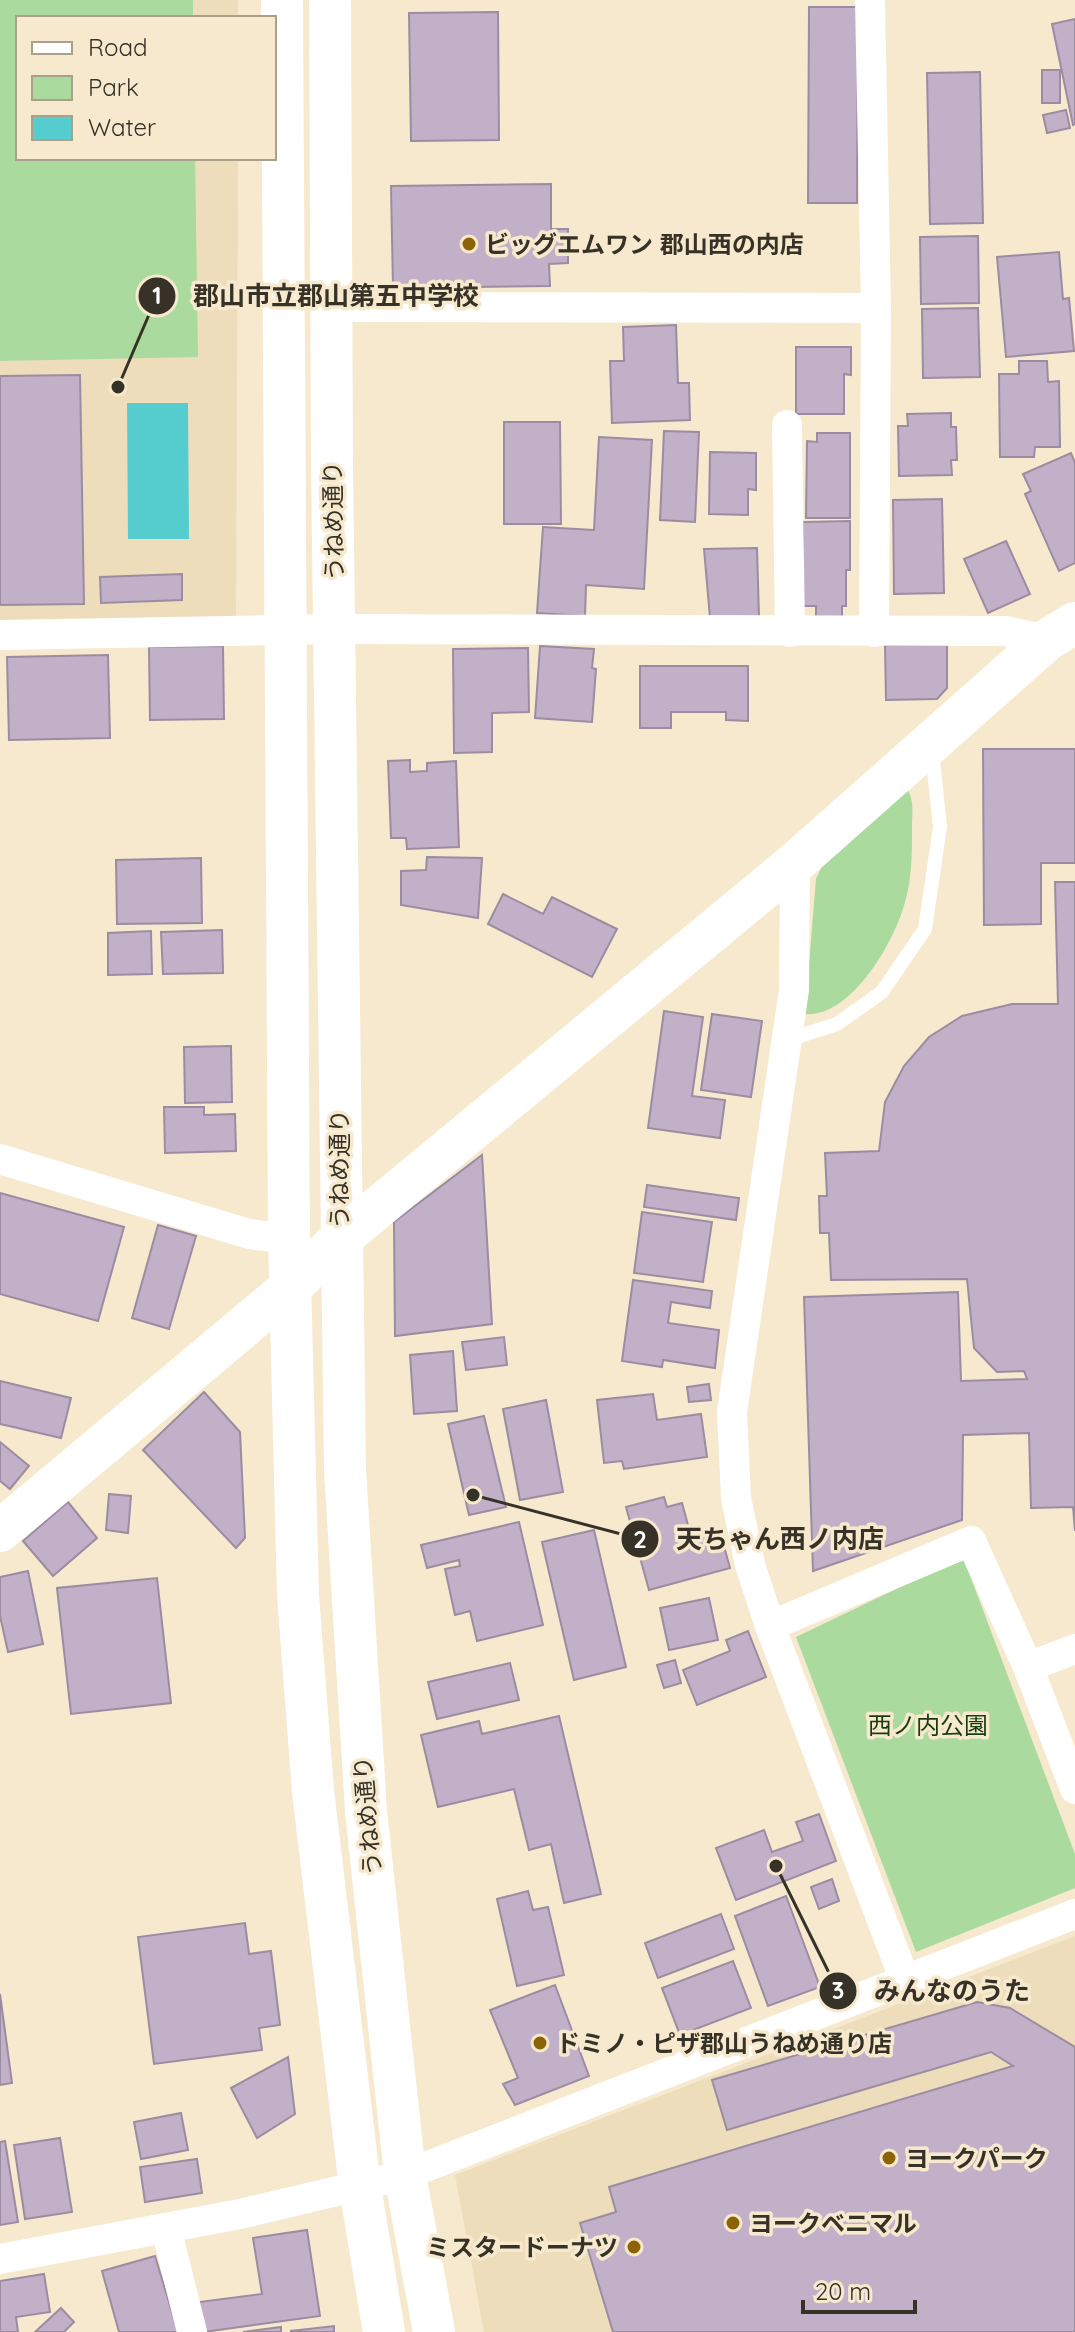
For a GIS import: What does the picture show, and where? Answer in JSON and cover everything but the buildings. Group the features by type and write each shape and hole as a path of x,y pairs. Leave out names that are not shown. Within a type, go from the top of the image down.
{"street":[{"name":"うねめ通り","path":"282,0 289,1239 298,1581 311,1761 360,2187 384,2332"},
{"name":"うねめ通り","path":"330,0 340,1239 345,1470 366,1811 405,2175 434,2332"},
{"path":"870,0 876,308 874,632"},
{"path":"331,307 876,308"},
{"path":"787,425 790,632"},
{"path":"0,635 335,629 1061,631"},
{"path":"0,1531 290,1288 340,1239 795,863 930,740 1061,631"},
{"path":"795,863 794,990 732,1412 736,1498 750,1565 770,1626 904,1978"},
{"path":"0,1159 249,1234 289,1239"},
{"path":"770,1626 971,1541 1028,1667 1075,1789"},
{"path":"1028,1667 1075,1649"},
{"path":"0,2259 166,2228 405,2175 904,1978 1075,1914"},
{"path":"166,2228 192,2332"}],"lane":[{"path":"787,1041 837,1024 882,992 925,929 940,827 930,740"}],"shaded area":[{"path":"0,0 238,0 238,16 16,16 16,160 238,160 236,617 0,620"},
{"name":"ヨークパーク","path":"1075,1936 1075,2332 484,2332 455,2175"}],"green space":[{"path":"0,0 193,0 193,16 16,16 16,160 195,160 198,357 0,361"},
{"path":"906,788 912,807 912,857 905,902 892,937 854,991 839,1004 822,1012 805,1014 816,879 823,864"},
{"name":"西ノ内公園","path":"963,1557 1075,1854 1075,1888 916,1952 796,1637"}],"water":[{"path":"127,403 188,403 189,539 128,539"}],"place":[{"name":"ビッグエムワン 郡山西の内店","path":"469,244"},
{"name":"郡山市立郡山第五中学校","path":"118,387"},
{"name":"天ちゃん西ノ内店","path":"473,1495"},
{"name":"みんなのうた","path":"776,1866"},
{"name":"ドミノ・ピザ郡山うねめ通り店","path":"540,2043"},
{"name":"ヨークパーク","path":"889,2158"},
{"name":"ヨークベニマル","path":"733,2223"},
{"name":"ミスタードーナツ","path":"634,2247"}]}
